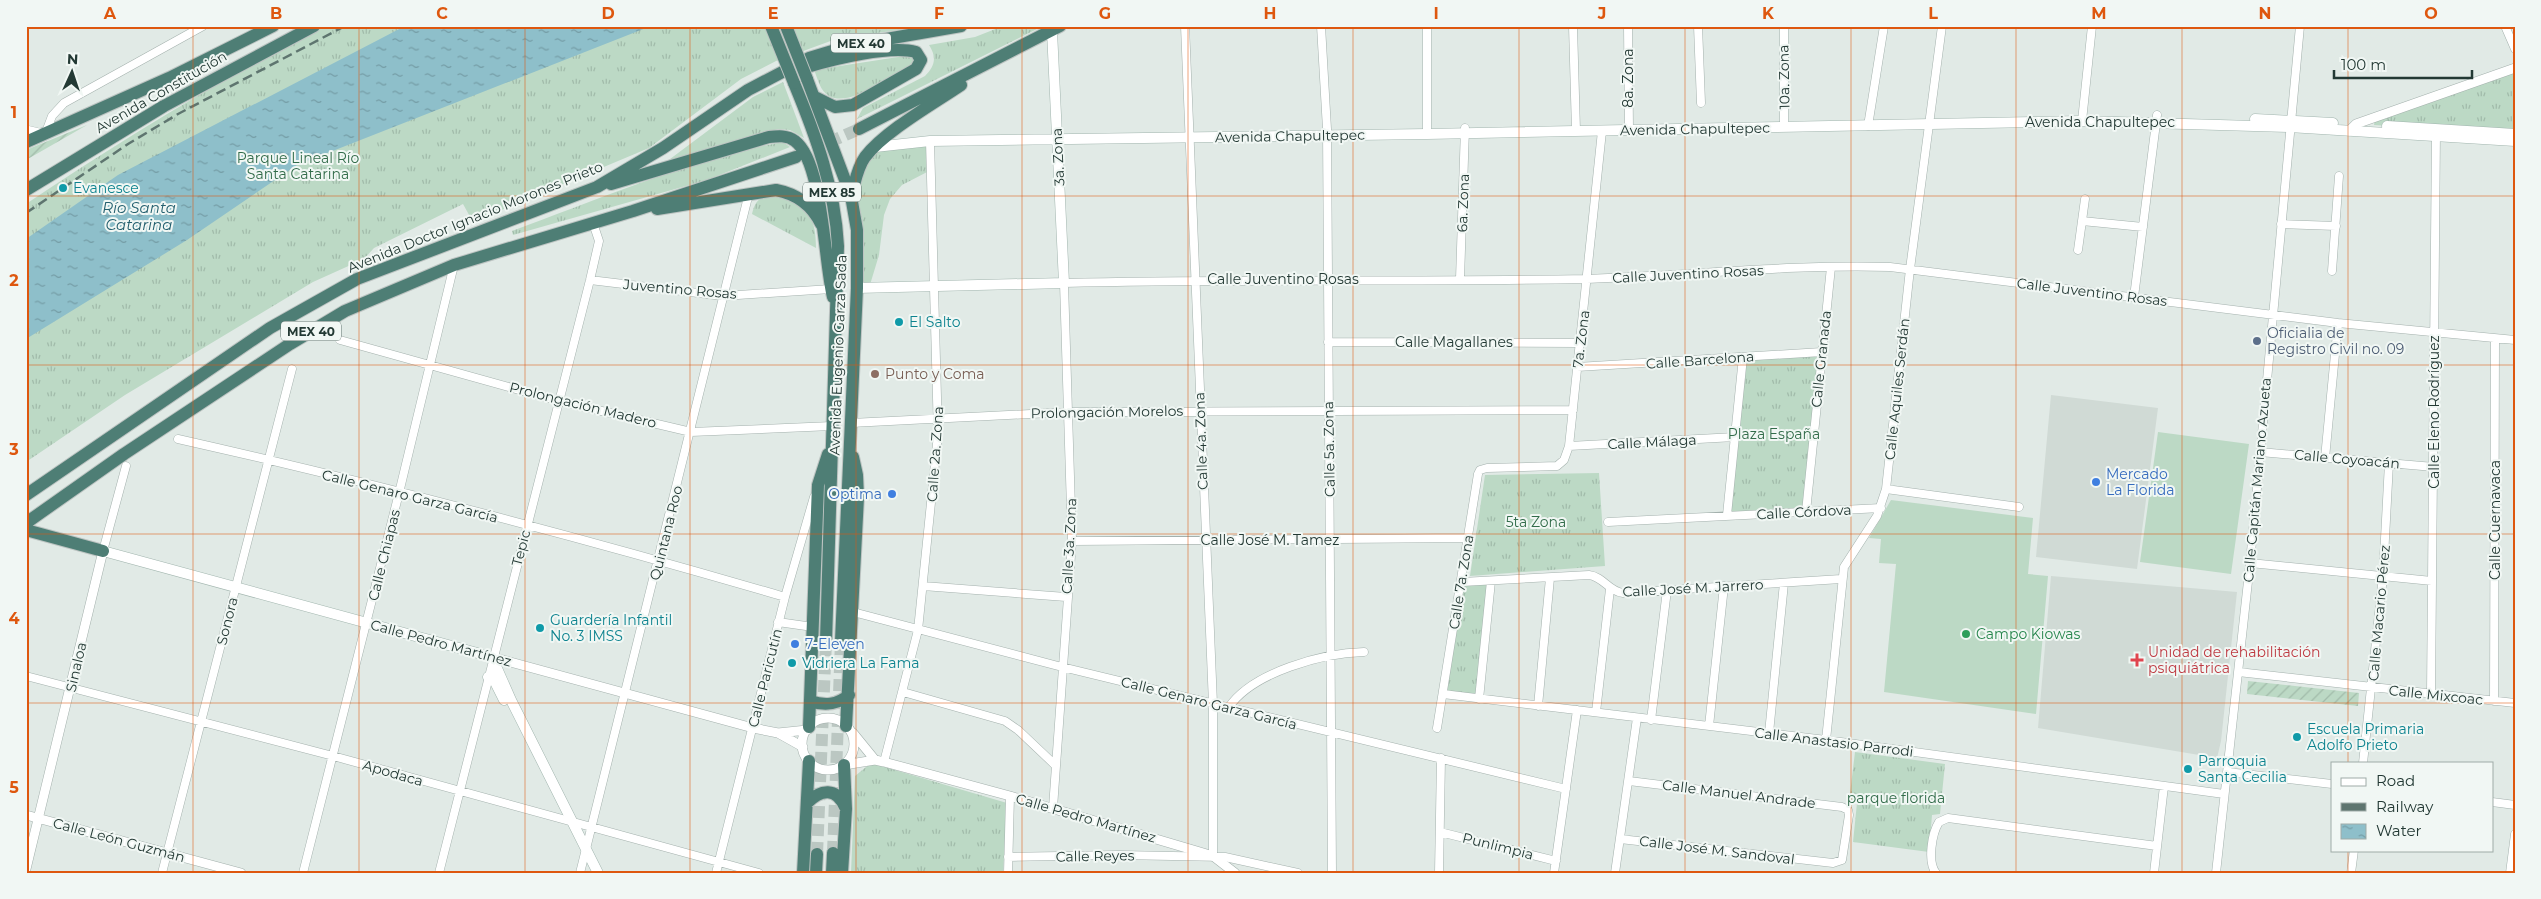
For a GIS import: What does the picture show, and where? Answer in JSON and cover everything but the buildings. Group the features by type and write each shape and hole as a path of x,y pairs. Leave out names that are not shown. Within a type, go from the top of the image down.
{"highway":[{"name":"Avenida Constitución","path":"26,142 170,78 273,26"},
{"name":"Avenida Constitución","path":"26,190 164,106 314,26"},
{"name":"Avenida Eugenio Garza Sada","path":"771,26 818,145 832,196 838,246 826,641"},
{"name":"Avenida Eugenio Garza Sada","path":"786,26 852,196 857,230 858,288 841,641"},
{"name":"Avenida Doctor Ignacio Morones Prieto","path":"26,494 200,375 308,305 385,268 597,187 663,148 766,79 809,58 838,48 961,26"},
{"path":"859,129 993,62 1056,28"},
{"path":"766,79 855,56 909,50 920,56 921,60 916,69 860,103 847,107 836,107 815,97"},
{"path":"852,196 861,165 875,147 993,62"},
{"path":"597,187 643,176 762,139 782,136 795,141 804,154 819,196 831,289 837,306"},
{"name":"MEX 40","path":"26,523 132,449 326,322 396,288 454,265 632,211 796,157"},
{"path":"632,211 692,205 749,193 776,190 794,195 811,207 822,227"},
{"path":"808,728 818,485 823,464 831,447"},
{"path":"848,728 858,483 850,448"},
{"path":"26,530 103,551"},
{"path":"810,701 832,704 841,701 849,695"},
{"path":"803,873 809,761"},
{"path":"842,873 846,809 844,765"},
{"path":"807,803 820,793 830,792 840,798 846,809"},
{"path":"832,853 832,873"},
{"path":"816,854 816,873"}],"main road":[{"name":"3a. Zona","path":"1056,28 1057,136 1064,283"},
{"name":"Avenida Chapultepec","path":"875,147 930,141 1057,136 1576,128 1602,131 1629,128 2082,118 2156,118 2290,124 2436,133 2515,141"},
{"path":"1576,128 1629,128"},
{"path":"2436,133 2515,134"},
{"name":"Calle Juventino Rosas","path":"858,288 1064,283"},
{"name":"Calle Pedro Martínez","path":"103,551 492,657"},
{"path":"492,657 598,873"},
{"path":"488,677 493,678 514,719 524,725"}],"street":[{"path":"26,130 45,133 52,116 64,103 203,26"},
{"name":"Calle 4a. Zona","path":"1185,26 1213,704 1213,856"},
{"name":"Calle 5a. Zona","path":"1321,26 1327,132 1333,732 1332,873"},
{"path":"1427,26 1427,131"},
{"path":"1573,26 1576,128"},
{"name":"8a. Zona","path":"1628,26 1629,128"},
{"path":"1698,26 1701,103"},
{"name":"10a. Zona","path":"1784,26 1784,124"},
{"path":"1868,123 1884,26"},
{"name":"Calle Aquiles Serdán","path":"1826,740 1841,579 1847,558 1881,508 1886,489 1910,269 1942,26"},
{"path":"2082,118 2092,26"},
{"name":"Calle Capitán Mariano Azueta","path":"2216,873 2250,563 2300,26"},
{"path":"2505,26 2515,49"},
{"path":"2352,128 2515,68"},
{"path":"2134,297 2156,118"},
{"name":"6a. Zona","path":"1460,279 1465,131"},
{"name":"7a. Zona","path":"1480,470 1487,468 1553,467 1564,460 1569,446 1602,131"},
{"name":"Calle Eleno Rodríguez","path":"2431,694 2436,133"},
{"name":"Calle 2a. Zona","path":"879,761 903,692 918,630 939,418 930,141"},
{"path":"2332,271 2339,176"},
{"name":"Quintana Roo","path":"580,873 749,193"},
{"path":"2078,250 2085,199"},
{"path":"2082,221 2143,227"},
{"name":"Tepic","path":"439,873 492,657 590,280 598,241 593,223"},
{"path":"2281,224 2336,226"},
{"name":"Calle Chiapas","path":"303,873 431,365 454,265"},
{"name":"Calle Juventino Rosas","path":"1064,283 1194,280 1588,278 1831,267 1910,269 2338,323 2515,340"},
{"name":"Calle Granada","path":"1806,512 1831,267"},
{"name":"Juventino Rosas","path":"590,280 723,296 831,289"},
{"name":"Calle 3a. Zona","path":"1053,808 1054,764 1072,541 1064,283"},
{"path":"2326,458 2338,323"},
{"name":"Calle Cuernavaca","path":"2494,701 2495,339"},
{"name":"Prolongación Madero","path":"340,340 559,401 691,432 832,426"},
{"name":"Calle Magallanes","path":"1328,342 1580,343"},
{"name":"Calle Barcelona","path":"1577,367 1822,352"},
{"path":"1727,515 1743,357"},
{"name":"Sonora","path":"162,873 292,369"},
{"name":"Prolongación Morelos","path":"851,423 1069,412 1573,410"},
{"name":"Calle Málaga","path":"1569,446 1734,437"},
{"name":"Calle Genaro Garza García","path":"178,439 268,460 659,560 785,597"},
{"name":"Calle Coyoacán","path":"2260,452 2434,467"},
{"name":"Calle Macario Pérez","path":"2363,762 2384,576 2389,463"},
{"name":"Sinaloa","path":"26,869 40,818 103,551 126,466"},
{"name":"Calle 7a. Zona","path":"1437,728 1480,470"},
{"name":"Calle Paricutín","path":"716,873 778,622 805,523 818,485"},
{"path":"1886,489 2019,507"},
{"name":"Calle Córdova","path":"1608,522 1881,508"},
{"name":"Calle José M. Tamez","path":"1072,541 1469,538"},
{"path":"2250,563 2432,582"},
{"name":"Calle José M. Jarrero","path":"1462,582 1596,576 1610,589 1623,593 1841,579"},
{"path":"1538,706 1550,578"},
{"path":"1479,699 1491,581"},
{"path":"1769,733 1784,583"},
{"path":"923,586 1066,597"},
{"path":"1709,726 1724,586"},
{"path":"1596,712 1610,589"},
{"path":"1651,720 1667,590"},
{"name":"Calle Genaro Garza García","path":"853,612 1062,667 1566,789"},
{"path":"778,622 813,627"},
{"path":"1229,707 1248,687 1294,666 1332,655 1364,652"},
{"name":"Calle Pedro Martínez","path":"492,657 753,728 778,733 803,747"},
{"name":"Calle Mixcoac","path":"2238,672 2515,703"},
{"name":"Apodaca","path":"26,676 333,756 759,873"},
{"path":"903,692 1005,721 1018,730 1054,764"},
{"name":"Calle Anastasio Parrodi","path":"1443,694 1826,740 2224,794"},
{"path":"1554,873 1578,710"},
{"path":"848,728 854,742 854,750 844,765 828,770 814,766 809,761 803,747 803,739 808,728 826,718 841,722 848,728 879,761"},
{"path":"1615,873 1637,718"},
{"name":"Calle Pedro Martínez","path":"778,733 808,728"},
{"path":"1439,873 1441,758"},
{"name":"Calle Pedro Martínez","path":"844,765 879,761 1053,808 1213,856 1239,859 1298,873"},
{"path":"2227,772 2331,784"},
{"name":"Calle Manuel Andrade","path":"1629,781 1836,805 1848,810 1850,815 1842,860"},
{"path":"2154,873 2164,786"},
{"path":"1008,873 1010,796"},
{"path":"2494,802 2515,805"},
{"name":"Calle León Guzmán","path":"26,815 241,873"},
{"path":"1934,871 1931,860 1935,829 1943,819 2157,846"},
{"name":"Punlimpia","path":"1440,832 1556,860"},
{"path":"2510,873 2515,834"},
{"name":"Calle José M. Sandoval","path":"1620,839 1833,863 1842,860"},
{"path":"2351,873 2354,852"},
{"path":"1213,856 1235,873"},
{"name":"Calle Reyes","path":"1008,857 1213,856"}],"shaded area":[{"name":"Mercado La Florida","path":"2051,395 2158,408 2137,569 2036,557"},
{"name":"Unidad de rehabilitación psiquiátrica","path":"2051,576 2237,592 2221,741 2217,758 2038,728"}],"green space":[{"name":"Parque Lineal Río Santa Catarina","path":"326,26 926,26 836,39 776,61 741,79 649,148 473,222 463,204 374,248 364,259 313,282 125,395 26,462 26,204 173,110"},
{"path":"1003,26 1043,26 857,119 863,108 925,76 931,69 934,61 929,45 975,37"},
{"path":"911,55 914,58 914,63 873,88 849,97 838,98 826,94 821,88 814,70"},
{"path":"2515,68 2515,134 2374,125 2375,118"},
{"path":"783,82 804,138 790,130 778,129 662,165 753,97"},
{"path":"87,125 26,160 26,150"},
{"path":"930,141 931,170 902,185 890,199 884,215 879,255 869,288 857,288 858,173 875,147"},
{"path":"783,142 790,147 707,180 513,235 512,231 680,169 749,149"},
{"path":"778,195 797,202 808,213 814,228 816,248 752,214 760,199"},
{"name":"Plaza España","path":"1822,352 1806,512 1727,515 1743,357"},
{"path":"2158,432 2249,444 2231,574 2140,562"},
{"name":"5ta Zona","path":"1599,473 1605,566 1470,576 1485,475"},
{"name":"Campo Kiowas","path":"1891,500 2033,518 2028,574 2048,576 2036,714 1884,692 1896,564 1879,563 1881,539 1869,538"},
{"path":"1491,581 1479,699 1443,694 1462,582"},
{"path":"2248,681 2359,693 2358,706 2247,694"},
{"name":"parque florida","path":"1855,752 1945,764 1940,814 1932,815 1929,852 1853,842 1857,803 1849,802"},
{"path":"871,763 1007,803 1003,873 851,873 855,776"}],"water":[{"name":"Río Santa Catarina","path":"405,26 651,26 297,165 187,240 26,339 26,239 118,175"}],"tunnel":[{"path":"796,157 859,129"},
{"path":"817,854 826,641"},
{"path":"833,853 841,641"}],"railway":[{"path":"26,213 128,144 178,114 345,26"}],"place":[{"name":"Evanesce","path":"63,188"},
{"name":"El Salto","path":"899,322"},
{"name":"Oficialia de Registro Civil no. 09","path":"2257,341"},
{"name":"Punto y Coma","path":"875,374"},
{"name":"Mercado La Florida","path":"2096,482"},
{"name":"Optima","path":"892,494"},
{"name":"Guardería Infantil No. 3 IMSS","path":"540,628"},
{"name":"Campo Kiowas","path":"1966,634"},
{"name":"7-Eleven","path":"795,644"},
{"name":"Unidad de rehabilitación psiquiátrica","path":"2137,660"},
{"name":"Vidriera La Fama","path":"792,663"},
{"name":"Escuela Primaria Adolfo Prieto","path":"2297,737"},
{"name":"Parroquia Santa Cecilia","path":"2188,769"}]}
